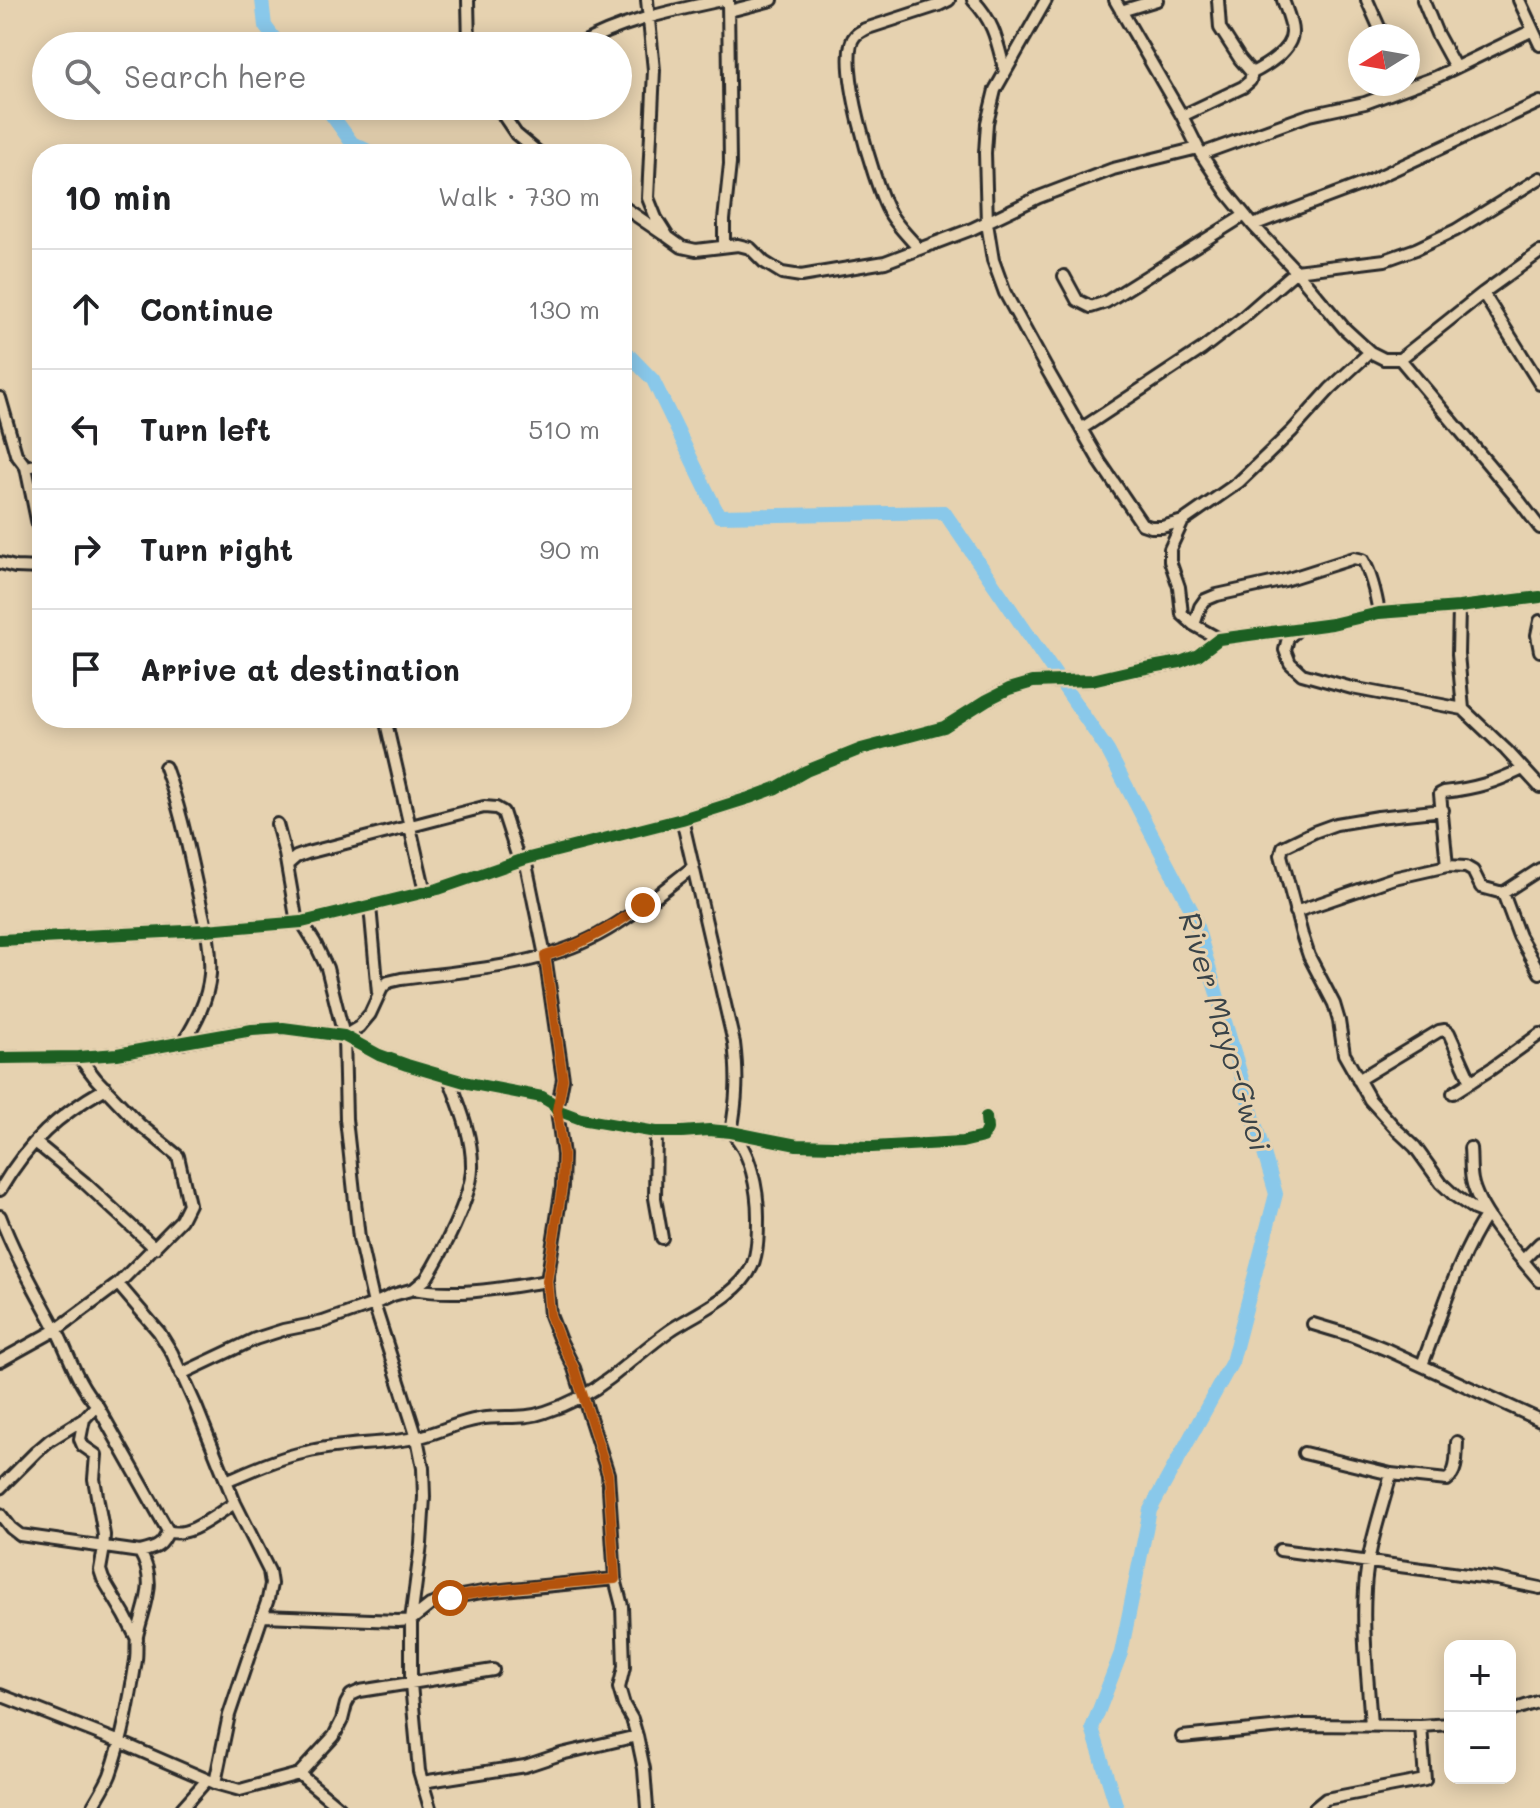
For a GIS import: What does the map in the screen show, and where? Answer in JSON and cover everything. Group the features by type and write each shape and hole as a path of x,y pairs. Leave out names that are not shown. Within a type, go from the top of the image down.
{"street":[{"path":"468,0 469,32"},
{"path":"647,0 654,70 648,198 668,237"},
{"path":"606,32 649,17 772,0"},
{"path":"919,249 888,210 863,135 852,88 851,43 854,36 865,29 949,0"},
{"path":"973,0 986,13 994,29 1005,72"},
{"path":"1046,0 995,90 987,123 987,223 993,260 1005,293 1081,429 1142,524 1162,527 1183,521 1239,482 1370,352"},
{"path":"1115,0 1227,193 1344,328 1370,352 1384,359 1400,359 1540,252"},
{"path":"1121,11 1157,0"},
{"path":"1218,0 1220,28 1252,73"},
{"path":"1182,116 1243,87 1250,81 1252,73 1270,64 1289,43 1292,32 1283,0"},
{"path":"1367,0 1378,24"},
{"path":"1423,0 1455,67"},
{"path":"1519,0 1540,45"},
{"path":"724,246 730,164 726,4"},
{"path":"1420,79 1455,67 1533,30"},
{"path":"632,213 682,247 696,250 738,245 750,248 764,262 782,273 801,276 885,262 987,223 1039,197 1113,169 1200,151 1309,115 1365,103 1379,96"},
{"path":"1253,225 1365,183 1540,102"},
{"path":"506,120 528,144"},
{"path":"1081,429 1202,349 1296,271 1385,260 1416,249 1456,230 1540,178"},
{"path":"1064,276 1077,300 1091,307 1106,302 1245,215"},
{"path":"1483,293 1540,384"},
{"path":"1400,359 1540,528"},
{"path":"0,398 16,454 26,467 32,496"},
{"path":"26,467 32,466"},
{"path":"1183,521 1170,549 1182,614 1219,639"},
{"path":"1194,625 1205,600 1285,580 1354,558 1363,560 1366,565 1379,613"},
{"path":"0,563 32,568"},
{"path":"0,940 299,922 425,892 522,860 682,819 776,788 806,771 861,749 944,727 987,700 1033,682 1092,680 1180,662 1198,655 1219,639 1297,630 1379,613 1540,597"},
{"path":"1459,607 1458,654 1463,709"},
{"path":"1540,621 1537,635 1540,651"},
{"path":"1297,630 1288,638 1285,650 1290,663 1302,674 1352,688 1463,709 1540,787"},
{"path":"387,728 425,892"},
{"path":"165,767 177,798 206,930 210,965 207,988 196,1023 183,1043"},
{"path":"1447,866 1440,794 1492,783 1523,769"},
{"path":"287,865 307,853 484,807 503,812 522,860 545,956 563,1079 557,1110 563,1155 562,1187 547,1281 550,1315 574,1368 608,1474 615,1579 622,1606 624,1667 619,1688 637,1736 647,1808"},
{"path":"1443,810 1336,824 1283,847 1281,855 1309,956 1334,1004 1344,1054 1358,1080 1370,1100 1415,1147 1441,1183 1474,1209 1487,1214"},
{"path":"682,819 734,1043 737,1102 731,1132"},
{"path":"277,824 299,922 315,943 327,968 344,1036 346,1119 359,1238 374,1304 417,1438 423,1468 421,1544 411,1620 411,1684 419,1771 430,1808"},
{"path":"1295,912 1394,878 1447,866 1466,867 1473,871 1481,887 1503,893 1540,869"},
{"path":"344,1036 359,1027 370,1014 388,982 514,965 567,950 616,925 693,867"},
{"path":"1503,893 1519,936 1540,973"},
{"path":"370,906 379,995"},
{"path":"0,1058 79,1057 141,1051 252,1030 283,1028 344,1036 379,1055 449,1078 542,1097 557,1110 581,1119 656,1132 709,1130 797,1145 872,1147 962,1142 983,1137 987,1129 986,1117"},
{"path":"1358,1080 1445,1030 1471,1082"},
{"path":"1453,1093 1540,1034"},
{"path":"0,1361 56,1330 118,1284 181,1220 189,1204 180,1162 173,1151 139,1124 79,1057"},
{"path":"414,1289 433,1268 467,1198 472,1170 469,1138 449,1078"},
{"path":"0,1190 23,1154 35,1142 60,1118 106,1088"},
{"path":"656,1132 655,1198 662,1238"},
{"path":"226,1481 306,1452 417,1438 475,1419 496,1416 516,1418 544,1413 608,1380 636,1355 739,1284 752,1265 757,1244 758,1214 752,1168 738,1139 731,1132"},
{"path":"35,1142 155,1248"},
{"path":"1470,1148 1472,1180 1477,1197 1540,1281"},
{"path":"1422,1365 1462,1261 1487,1214"},
{"path":"0,1216 9,1241 85,1391 97,1405 168,1531 177,1534 188,1532 235,1503"},
{"path":"1523,1260 1540,1243"},
{"path":"181,1374 255,1339 323,1322 414,1289 445,1293 547,1281"},
{"path":"118,1284 159,1332 181,1374 235,1503 269,1571 271,1584 211,1782 182,1808"},
{"path":"1313,1324 1353,1336 1422,1365 1540,1420"},
{"path":"0,1488 50,1440 84,1419 97,1405"},
{"path":"84,1419 80,1439 83,1446 96,1455 94,1479 103,1547 100,1570 137,1639"},
{"path":"1304,1453 1391,1474 1447,1480 1454,1472 1457,1442"},
{"path":"1371,1725 1364,1622 1365,1588 1368,1562 1391,1474"},
{"path":"0,1514 20,1535 140,1552 164,1542 168,1531"},
{"path":"1280,1550 1497,1579 1540,1588"},
{"path":"92,1808 110,1776 120,1742 137,1639 146,1606 150,1581 140,1552"},
{"path":"263,1616 411,1620 430,1605 450,1598 521,1587 615,1579"},
{"path":"0,1695 211,1782 240,1790 299,1774 334,1736 351,1695 493,1670"},
{"path":"1516,1709 1540,1701"},
{"path":"1182,1737 1302,1725 1444,1724"},
{"path":"1315,1808 1326,1799 1425,1780 1421,1726"},
{"path":"422,1782 525,1766 637,1736"},
{"path":"299,1774 340,1808"}],"waterway":[{"name":"River Mayo-Gwoi","path":"262,0 265,26 270,32"},
{"name":"River Mayo-Gwoi","path":"335,120 354,144"},
{"name":"River Mayo-Gwoi","path":"632,358 653,380 719,516 944,512 1108,751 1193,913 1276,1194 1232,1362 1150,1510 1121,1653 1092,1728 1117,1808"}],"cycle path":[{"path":"0,940 302,922 438,889 525,859 682,819 749,798 861,749 944,727 987,700 1033,682 1092,680 1180,662 1198,655 1219,639 1332,624 1379,613 1540,597"},
{"path":"0,1058 117,1054 252,1030 283,1028 344,1036 379,1055 407,1065 468,1083 542,1097 557,1110 581,1119 656,1132 709,1130 797,1145 872,1147 962,1142 983,1137 987,1129 986,1117"}],"route":[{"path":"450,1598 615,1579 608,1474 574,1368 550,1315 547,1281 562,1187 563,1155 557,1110 563,1079 545,956 567,950 596,936 643,905"}]}
